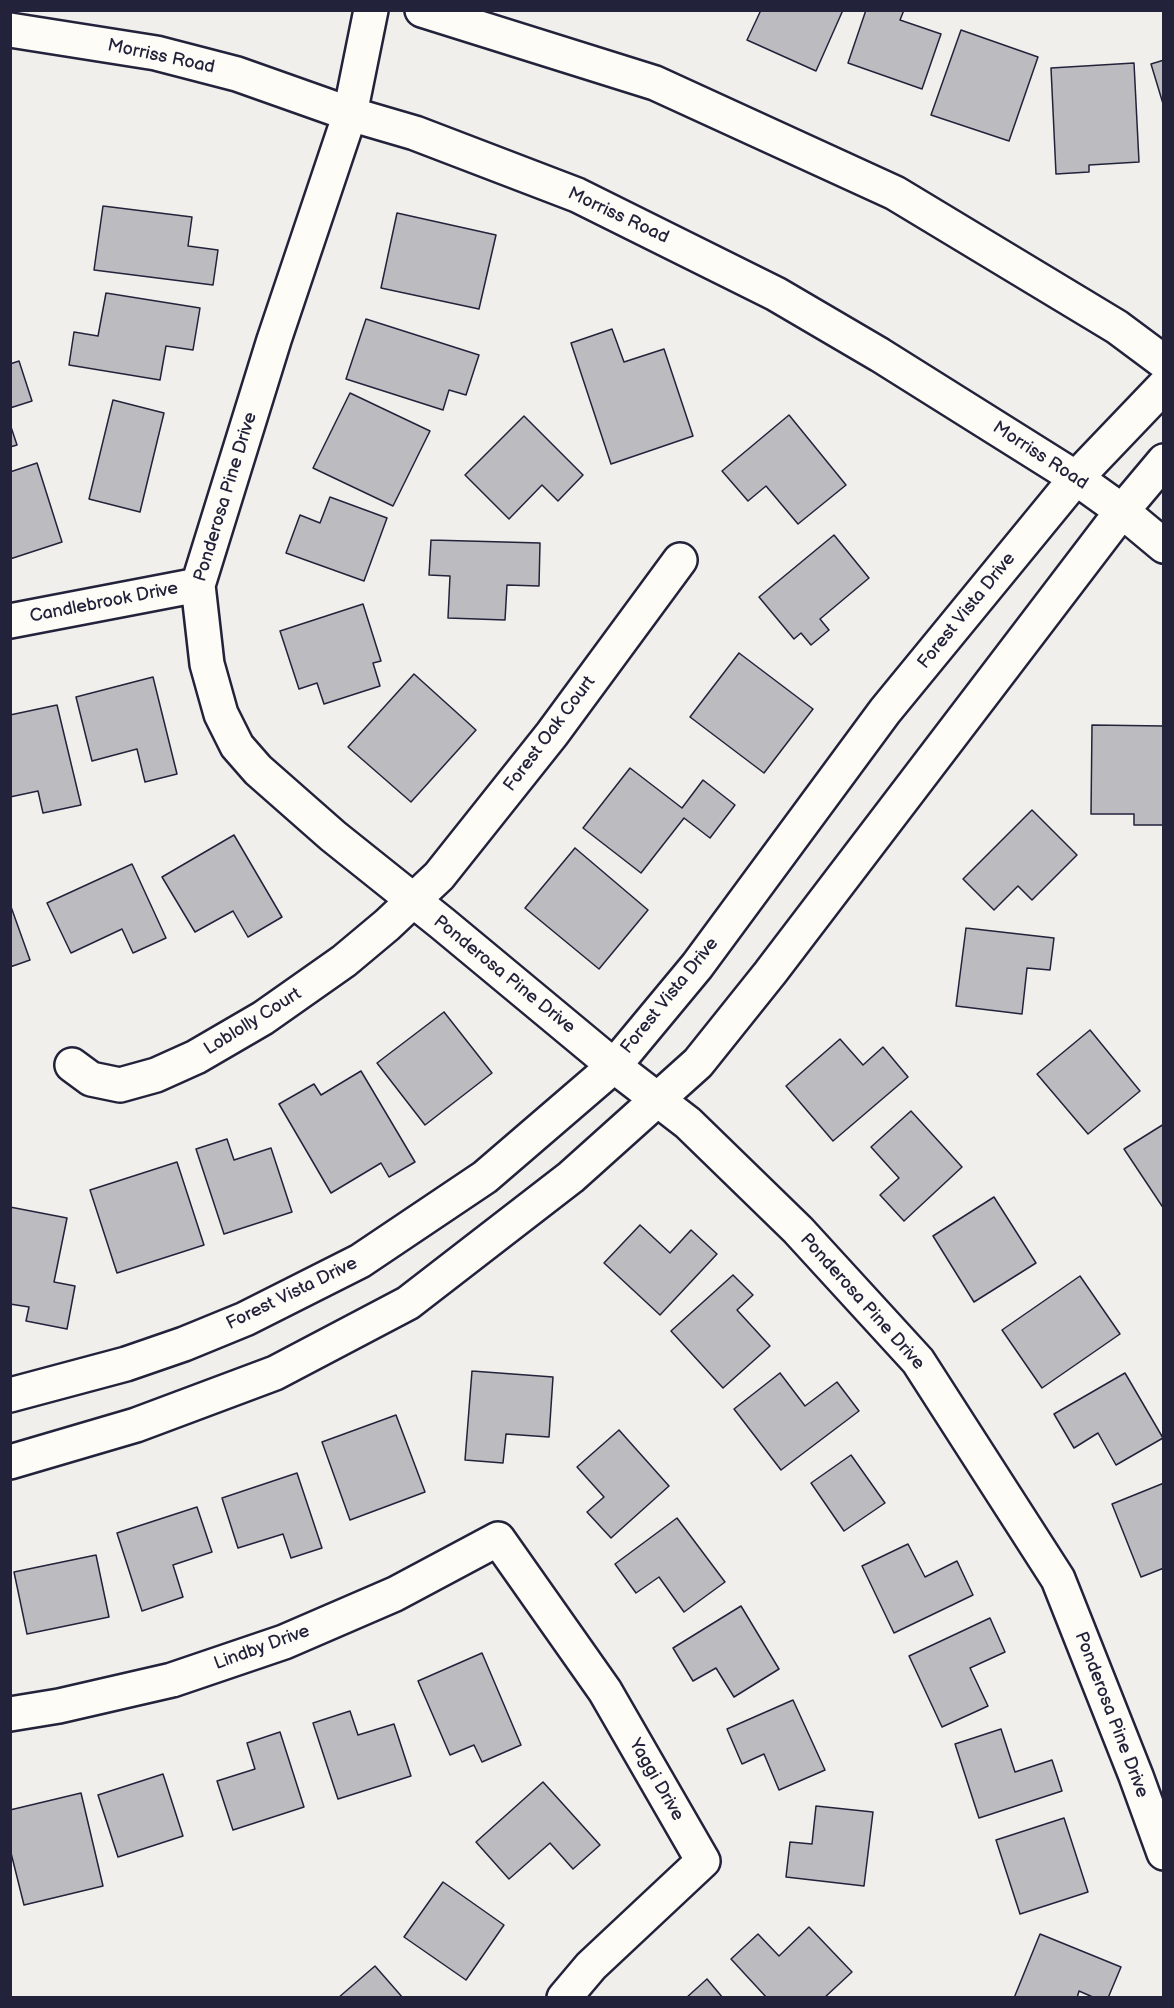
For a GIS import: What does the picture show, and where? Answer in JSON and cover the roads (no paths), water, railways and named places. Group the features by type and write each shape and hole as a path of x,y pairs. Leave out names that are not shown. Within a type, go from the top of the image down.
{"main road":[{"name":"Ponderosa Pine Drive","path":"371,10 350,114 274,340 198,585 207,664 221,714 237,746 258,770 316,821 614,1066 687,1123 798,1230 918,1361 1058,1579 1164,1853"},
{"path":"422,10 655,83 895,193 1117,327 1164,362"},
{"name":"Morriss Road","path":"10,30 156,53 237,74 350,114 415,132 577,195 799,307 1076,478 1122,511 1164,546"},
{"name":"Forest Vista Drive","path":"10,1395 126,1364 184,1344 245,1319 360,1261 485,1177 614,1066 697,966 885,711 1076,478 1164,386"},
{"path":"10,1461 136,1425 274,1373 408,1303 571,1177 698,1063 771,973 1122,511 1164,461"},
{"name":"Forest Oak Court","path":"412,901 439,876 552,734 680,560"},
{"name":"Candlebrook Drive","path":"10,621 198,585"},
{"name":"Loblolly Court","path":"72,1065 92,1080 120,1085 156,1075 196,1057 302,992 344,960 412,901"},
{"name":"Lindby Drive","path":"10,1714 59,1706 172,1680 284,1642 395,1594 498,1539"},
{"name":"Yaggi Drive","path":"498,1539 604,1691 703,1861 591,1966 564,1998"}]}
